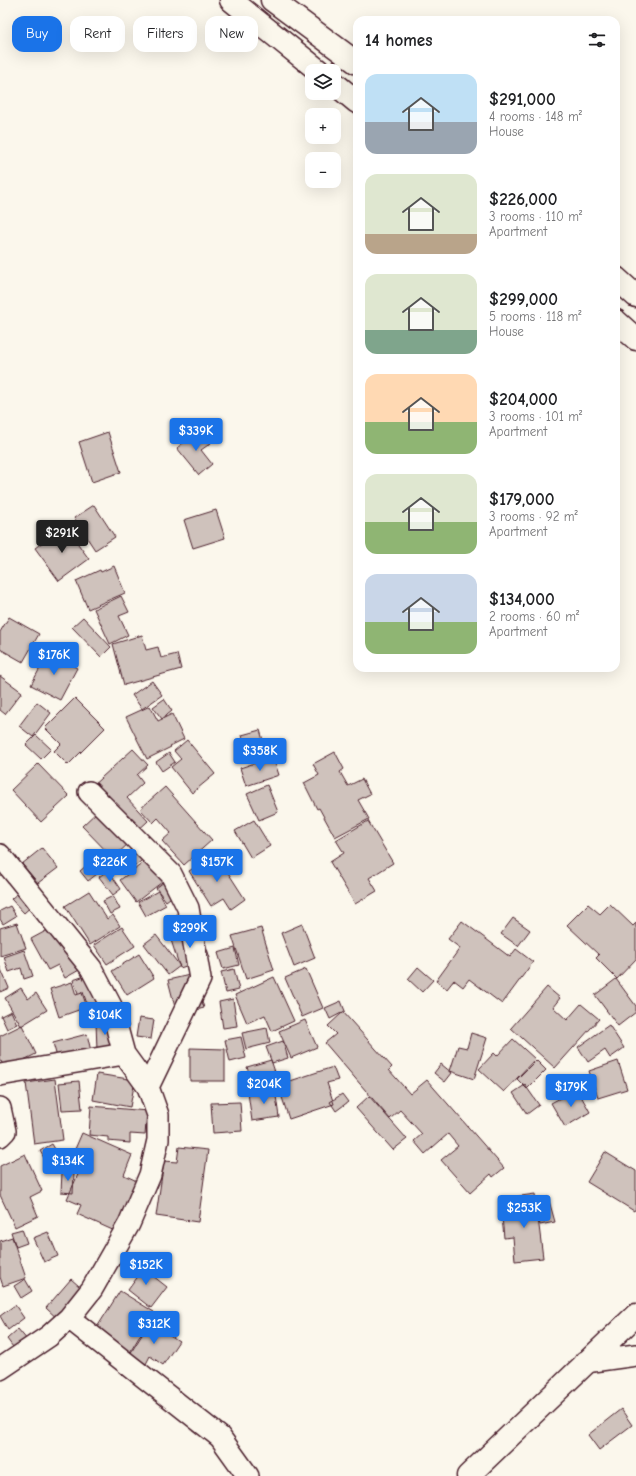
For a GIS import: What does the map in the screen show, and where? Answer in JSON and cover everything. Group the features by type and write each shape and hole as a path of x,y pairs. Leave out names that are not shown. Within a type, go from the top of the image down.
{"main road":[{"path":"231,0 310,64"},
{"path":"272,0 353,60"},
{"path":"341,89 353,99"},
{"path":"620,282 636,296"},
{"path":"620,325 636,339"},
{"path":"468,1476 636,1315"}],"street":[{"path":"89,792 171,874 188,908 200,979 148,1087"},
{"path":"0,855 92,968 111,1006 124,1054 148,1087 158,1115 158,1140 150,1175 129,1224 92,1289 69,1318 48,1336 0,1369"},
{"path":"0,1075 124,1054"},
{"path":"0,1108 5,1131 0,1136"},
{"path":"69,1318 220,1437 248,1476"},
{"path":"586,1362 636,1355"}],"building":[{"path":"200,429 211,443 201,450 212,464 199,475 177,448"},
{"path":"108,432 121,472 92,482 79,442"},
{"path":"94,505 115,537 95,550 74,518"},
{"path":"216,510 225,538 193,548 184,520"},
{"path":"65,526 89,559 59,581 35,548"},
{"path":"114,566 125,593 88,609 76,581 100,570 101,572"},
{"path":"121,596 129,612 119,616 128,635 110,644 94,609"},
{"path":"9,617 39,634 23,662 0,649 0,632"},
{"path":"83,617 111,647 101,657 72,627"},
{"path":"142,635 146,650 158,647 161,658 177,654 181,669 124,685 113,644"},
{"path":"48,653 77,668 60,700 31,685"},
{"path":"0,676 22,692 5,714 0,710"},
{"path":"152,681 162,695 142,709 132,695"},
{"path":"75,698 105,728 68,765 54,751 61,744 45,728"},
{"path":"164,699 172,711 162,719 153,707"},
{"path":"37,702 51,713 33,737 19,726"},
{"path":"150,706 158,721 172,714 184,739 147,759 126,717"},
{"path":"260,730 267,754 248,759 242,735"},
{"path":"36,735 51,749 41,759 26,745"},
{"path":"187,740 215,774 192,793 171,767 181,759 174,751"},
{"path":"133,749 148,765 137,775 143,783 127,798 148,821 134,834 91,787"},
{"path":"335,752 344,769 340,772 348,786 362,779 370,794 358,800 369,819 335,837 319,808 317,809 304,783 319,775 313,764"},
{"path":"169,753 175,762 162,771 156,762"},
{"path":"273,757 279,775 246,786 240,768"},
{"path":"38,764 69,796 41,822 11,790"},
{"path":"267,785 278,812 259,820 247,794"},
{"path":"165,787 212,840 184,865 162,841 171,833 158,818 153,823 140,809"},
{"path":"99,810 130,842 113,858 82,826"},
{"path":"254,820 270,846 251,858 235,831"},
{"path":"368,821 393,863 369,878 377,891 355,904 330,862 344,853 336,840"},
{"path":"143,839 153,851 135,866 125,855"},
{"path":"42,848 58,868 38,883 22,864"},
{"path":"101,853 110,864 88,881 80,871"},
{"path":"216,854 245,899 231,909 224,898 211,906 189,871"},
{"path":"150,858 166,879 136,902 120,880"},
{"path":"108,870 121,889 113,895 99,877"},
{"path":"176,873 186,886 166,901 156,888"},
{"path":"21,890 34,904 24,913 11,899"},
{"path":"89,891 107,919 113,915 120,926 90,945 65,906"},
{"path":"158,891 166,905 146,916 138,902"},
{"path":"113,896 120,909 110,914 103,901"},
{"path":"588,904 600,914 610,904 633,926 636,923 636,959 617,979 596,958 599,955 567,925"},
{"path":"10,906 16,916 3,924 0,919 0,911"},
{"path":"513,918 530,930 518,946 501,934"},
{"path":"462,921 510,957 516,949 533,962 502,1004 469,979 463,987 454,980 447,989 436,981 460,948 448,939"},
{"path":"17,923 26,948 0,956 0,928"},
{"path":"302,924 315,958 294,967 281,933"},
{"path":"57,925 81,969 65,978 58,965 48,970 31,939"},
{"path":"122,927 135,946 107,964 94,945"},
{"path":"261,928 274,970 246,979 232,936"},
{"path":"201,930 210,958 180,968 171,940"},
{"path":"156,935 180,966 168,975 144,944"},
{"path":"235,948 239,965 223,969 218,953"},
{"path":"24,950 33,976 24,979 21,968 9,972 4,957"},
{"path":"139,954 154,978 127,995 112,971"},
{"path":"0,967 9,988 0,992"},
{"path":"418,967 433,980 422,992 408,979"},
{"path":"234,969 239,990 226,993 221,972"},
{"path":"306,969 323,1008 302,1017 285,978"},
{"path":"97,972 112,1015 93,1022 83,992 78,993 73,980"},
{"path":"194,974 204,1008 177,1015 168,980"},
{"path":"274,977 294,1021 272,1031 265,1015 247,1023 235,995"},
{"path":"616,979 636,1006 636,1012 618,1026 595,995"},
{"path":"72,982 76,995 82,993 87,1007 59,1017 50,989"},
{"path":"547,987 560,998 553,1007 567,1020 581,1004 599,1019 555,1068 511,1028"},
{"path":"21,988 28,999 36,993 47,1010 21,1026 5,998"},
{"path":"233,999 237,1026 223,1028 219,1002"},
{"path":"341,1001 345,1011 330,1019 325,1008"},
{"path":"11,1011 17,1024 7,1029 1,1016"},
{"path":"343,1012 392,1067 389,1070 410,1094 427,1080 504,1168 493,1177 491,1174 470,1193 441,1160 458,1146 448,1134 425,1154 414,1141 422,1134 400,1110 390,1119 325,1043 336,1034 328,1026"},
{"path":"139,1018 154,1020 151,1039 136,1037"},
{"path":"305,1020 317,1047 291,1058 279,1031"},
{"path":"96,1022 113,1022 113,1051 97,1051"},
{"path":"22,1025 36,1054 5,1069 0,1059 0,1036"},
{"path":"609,1025 624,1048 610,1058 605,1050 588,1062 578,1047"},
{"path":"267,1028 270,1043 246,1049 242,1033"},
{"path":"471,1033 487,1038 474,1079 450,1071 458,1046 467,1048"},
{"path":"87,1034 93,1060 60,1068 53,1043"},
{"path":"241,1037 246,1058 230,1062 225,1040"},
{"path":"513,1039 535,1059 504,1092 479,1069 494,1053 497,1056"},
{"path":"283,1041 288,1058 272,1063 266,1047"},
{"path":"190,1048 225,1049 225,1081 190,1081"},
{"path":"271,1060 276,1075 252,1083 247,1067"},
{"path":"536,1060 546,1070 527,1089 517,1079"},
{"path":"618,1061 627,1089 598,1098 589,1071"},
{"path":"441,1064 452,1073 445,1082 434,1073"},
{"path":"333,1067 338,1080 327,1083 334,1104 289,1119 278,1085"},
{"path":"97,1074 135,1080 130,1107 93,1100"},
{"path":"55,1079 63,1140 34,1144 26,1083"},
{"path":"79,1081 82,1109 62,1110 59,1083"},
{"path":"525,1085 539,1105 527,1114 513,1093"},
{"path":"275,1089 279,1117 252,1121 248,1093"},
{"path":"577,1089 590,1112 565,1127 551,1103"},
{"path":"342,1094 348,1102 336,1111 330,1102"},
{"path":"369,1096 407,1139 393,1150 356,1108"},
{"path":"240,1102 242,1131 213,1133 211,1103"},
{"path":"91,1106 147,1111 145,1135 130,1134 130,1143 108,1141 108,1137 89,1135"},
{"path":"82,1133 132,1155 124,1175 139,1182 117,1232 77,1214 81,1205 67,1199 84,1161 72,1156"},
{"path":"52,1144 59,1156 47,1163 40,1151"},
{"path":"179,1147 208,1150 198,1222 156,1216 164,1161 177,1162"},
{"path":"605,1152 636,1171 636,1208 634,1211 587,1182"},
{"path":"25,1154 42,1191 30,1197 38,1216 15,1227 0,1195 0,1166"},
{"path":"62,1172 74,1173 73,1193 61,1192"},
{"path":"535,1194 543,1258 515,1261 513,1237 504,1238 502,1217 517,1215 514,1197"},
{"path":"548,1197 555,1222 540,1225 535,1201"},
{"path":"22,1229 27,1243 16,1247 11,1232"},
{"path":"48,1232 58,1256 44,1262 33,1238"},
{"path":"12,1237 26,1278 3,1286 0,1277 0,1241"},
{"path":"134,1261 167,1287 151,1308 128,1290 139,1275 129,1267"},
{"path":"25,1279 32,1291 21,1298 14,1286"},
{"path":"71,1279 87,1293 61,1322 46,1308"},
{"path":"120,1291 154,1312 129,1354 94,1332"},
{"path":"15,1305 24,1318 8,1330 0,1316"},
{"path":"150,1322 179,1341 163,1365 150,1356 146,1364 130,1354"},
{"path":"18,1329 28,1341 16,1351 7,1339"},
{"path":"621,1409 632,1425 599,1450 588,1435"}]}
